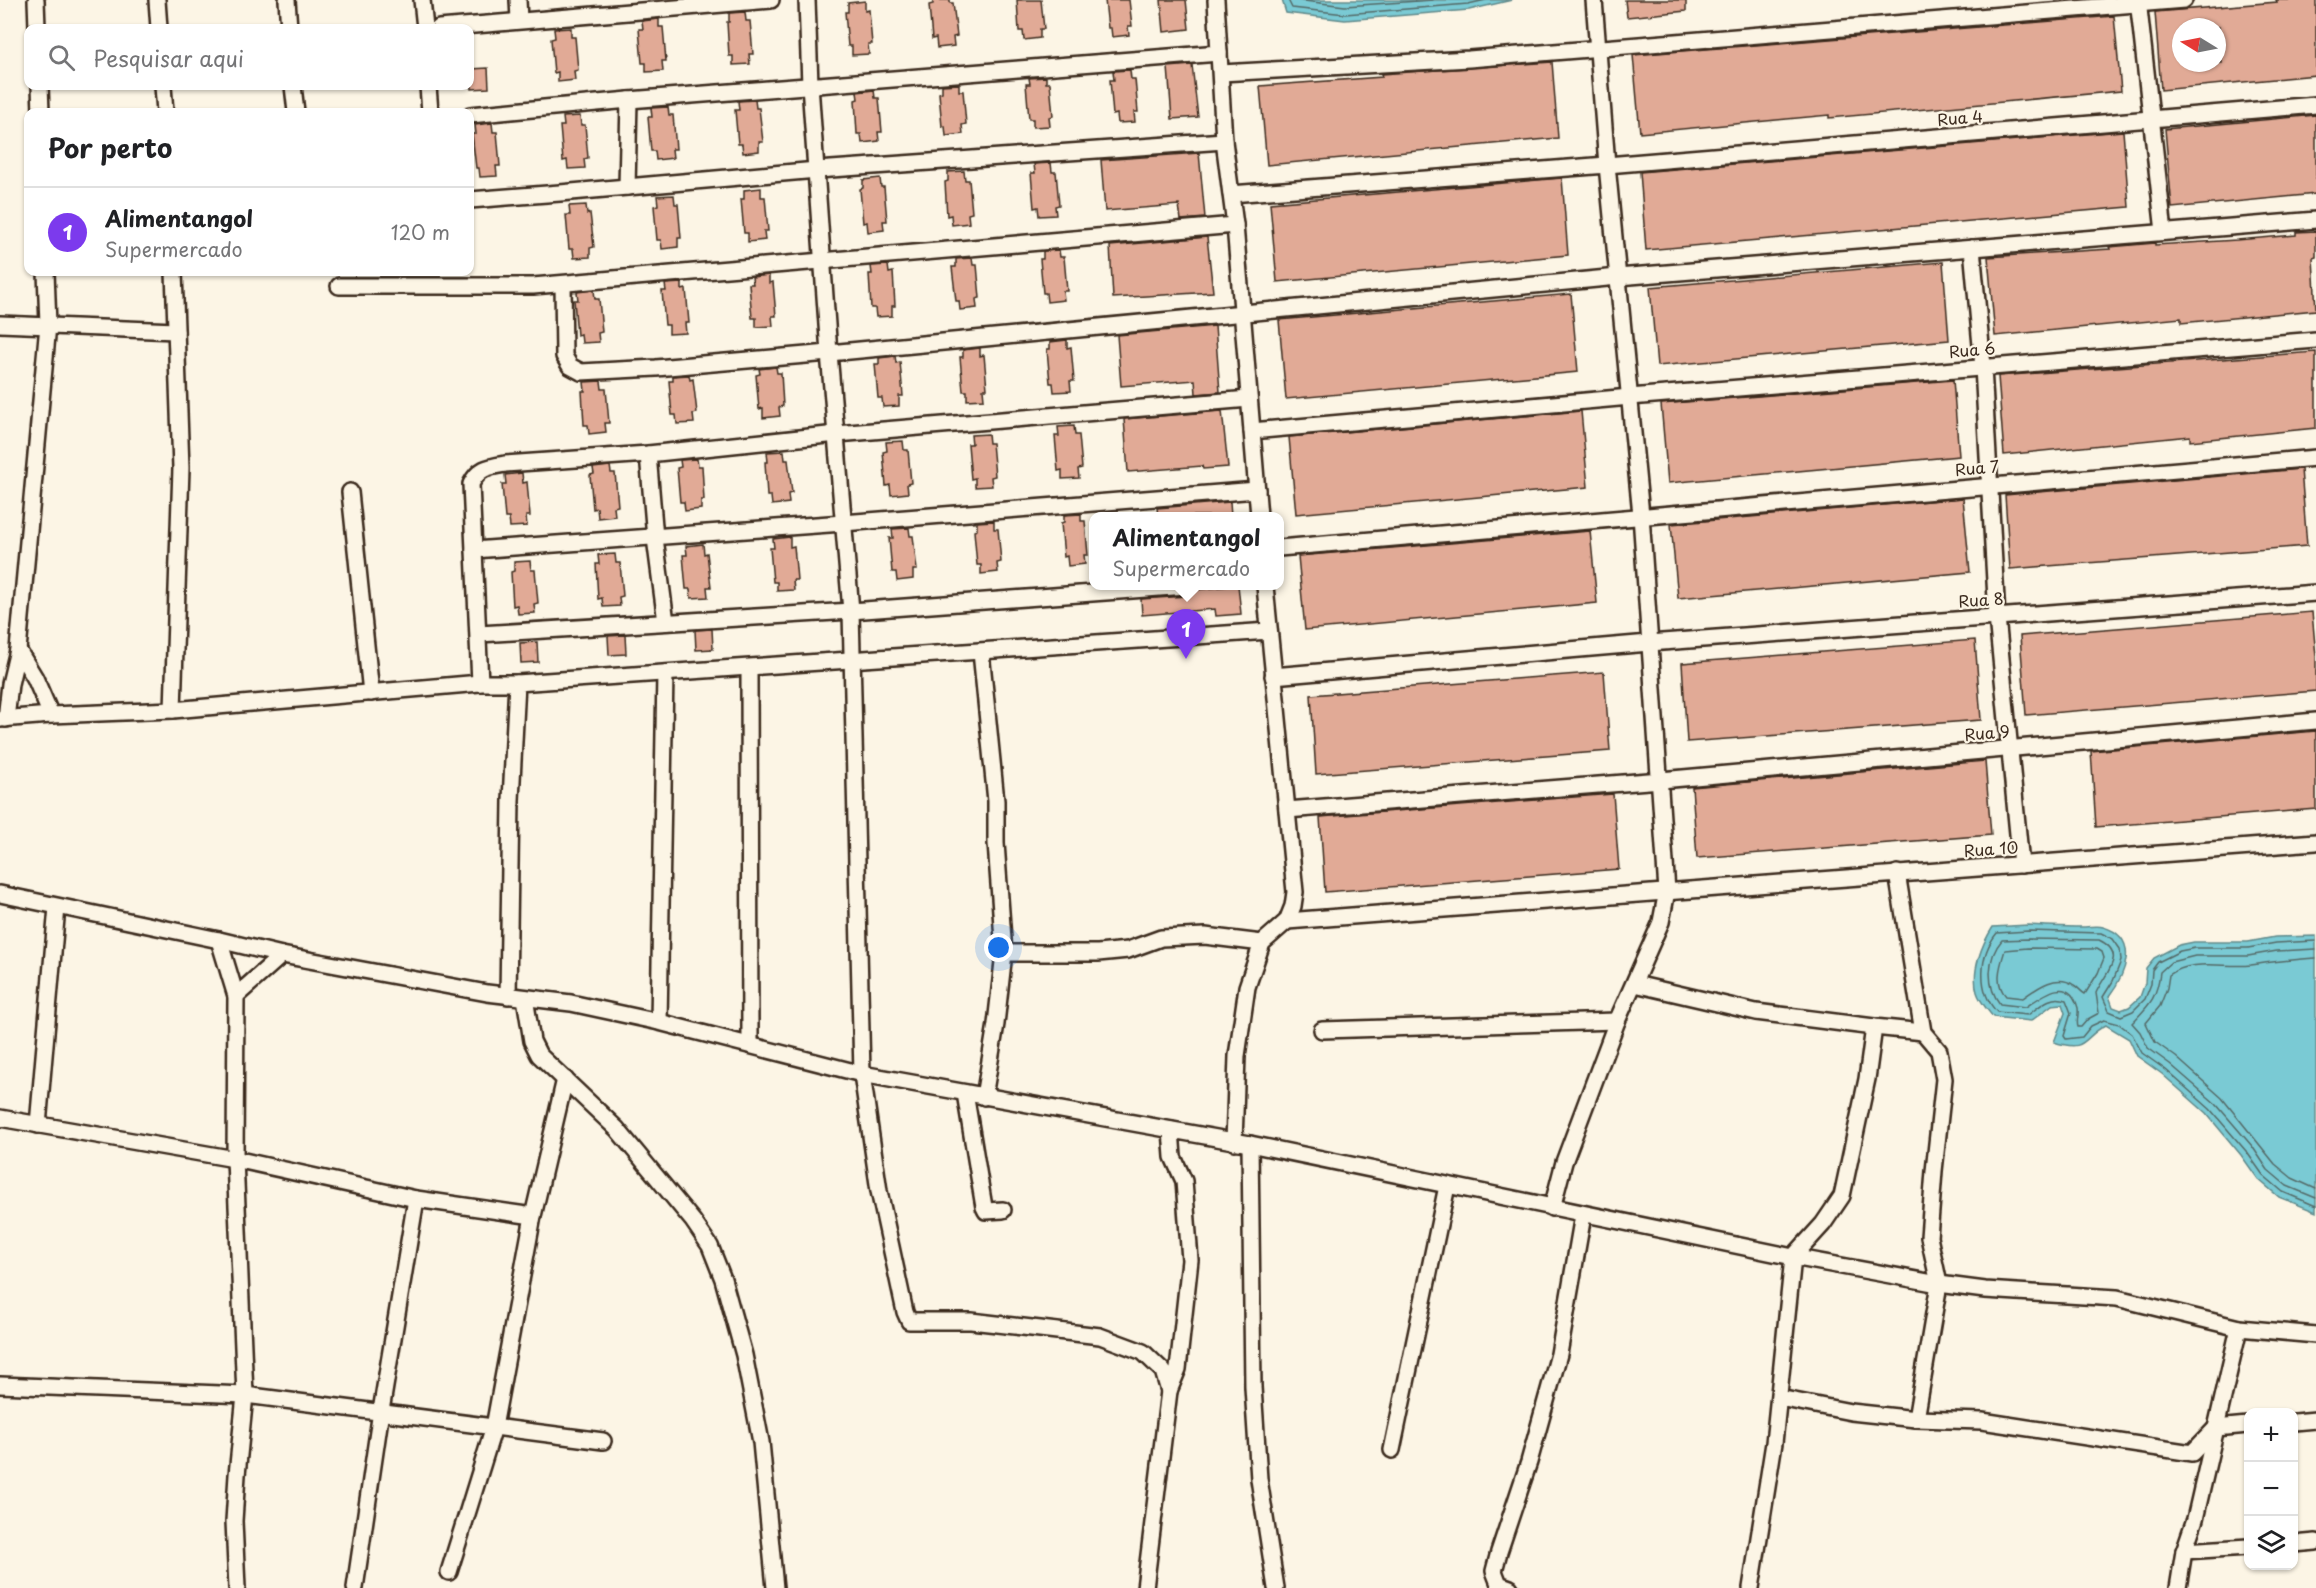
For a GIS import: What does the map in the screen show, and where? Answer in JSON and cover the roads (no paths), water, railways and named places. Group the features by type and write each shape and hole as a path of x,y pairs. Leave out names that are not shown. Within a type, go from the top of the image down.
{"street":[{"path":"36,0 37,24"},
{"path":"157,0 159,24"},
{"path":"287,0 289,24"},
{"path":"422,0 425,24"},
{"path":"518,0 519,20"},
{"path":"474,24 771,0"},
{"path":"807,0 810,85 829,353 851,611 862,1074 879,1191 905,1312 909,1321 971,1322 1100,1336 1143,1352 1163,1371 1169,1391"},
{"path":"1216,0 1224,141 1235,225 1259,512"},
{"path":"1552,1208 1564,1162 1617,1021 1661,922 1667,891 1641,515 1607,165 1594,0"},
{"path":"1221,73 1469,59 2184,0"},
{"path":"2138,2 2164,232"},
{"path":"474,115 810,85 1219,54"},
{"path":"39,90 40,108"},
{"path":"163,90 165,108"},
{"path":"293,90 296,108"},
{"path":"428,90 430,108"},
{"path":"627,187 629,100"},
{"name":"Rua 4","path":"1231,194 1607,165 2316,105"},
{"path":"474,200 817,170 1224,141"},
{"path":"563,284 564,356 570,366 581,372 829,353 1618,277 2316,220"},
{"path":"339,286 563,284 1235,225"},
{"path":"1972,248 1991,485 1997,617 2021,865"},
{"path":"46,276 48,325 18,650 3,719 173,710 480,683 517,683 1269,632"},
{"path":"173,710 181,468 174,276"},
{"path":"0,324 176,331"},
{"name":"Rua 6","path":"1252,431 2316,340"},
{"path":"480,683 471,484 476,474 484,468 505,464 648,454 837,434 1249,399"},
{"path":"648,454 655,538 666,622"},
{"name":"Rua 7","path":"1284,548 2316,458"},
{"path":"474,550 843,524 1257,490"},
{"path":"350,492 371,693"},
{"path":"479,634 851,611 1122,590"},
{"path":"1234,1142 1236,1065 1247,987 1262,943 1287,921 1293,906 1294,892 1265,590"},
{"name":"Rua 8","path":"1273,676 1649,643 2316,593"},
{"path":"18,650 35,678 51,715"},
{"path":"981,652 996,801 996,843 1004,953 996,1024 984,1097"},
{"path":"749,668 750,1045"},
{"path":"659,1022 665,673"},
{"path":"508,996 511,800 517,683"},
{"name":"Rua 9","path":"1287,810 1661,780 2316,721"},
{"name":"Rua 10","path":"1287,921 2316,842"},
{"path":"1897,873 1923,1032 1939,1051 1944,1079 1929,1238 1939,1284 1916,1419"},
{"path":"0,894 219,939 282,955 508,996 556,1000 659,1022 862,1074 1250,1144 1793,1257 1939,1284 2008,1293 2117,1298 2239,1328 2316,1335"},
{"path":"38,1125 57,907"},
{"path":"1004,953 1098,953 1128,950 1161,938 1205,936 1262,943"},
{"path":"219,939 236,996 235,1159 245,1395 234,1521 237,1588"},
{"path":"236,996 282,955"},
{"path":"1635,984 1756,1012 1874,1028 1923,1032"},
{"path":"525,998 532,1041 539,1054 617,1129 693,1221 710,1246 723,1279 744,1355 757,1420 775,1588"},
{"path":"1322,1030 1617,1021"},
{"path":"1751,1588 1774,1443 1793,1257 1823,1224 1842,1196 1867,1079 1874,1028"},
{"path":"448,1572 494,1427 533,1216 565,1079"},
{"path":"965,1093 984,1207 986,1211 1003,1210"},
{"path":"0,1118 235,1159 416,1199 533,1216"},
{"path":"1145,1588 1169,1391 1178,1369 1190,1260 1184,1181 1173,1156 1171,1130"},
{"path":"1250,1144 1253,1387 1258,1479 1276,1588"},
{"path":"1392,1450 1447,1186"},
{"path":"355,1588 416,1199"},
{"path":"1510,1588 1499,1584 1494,1571 1498,1552 1529,1462 1559,1354 1583,1215"},
{"path":"2178,1588 2184,1551 2196,1518 2239,1328"},
{"path":"0,1384 245,1395 603,1441"},
{"path":"1779,1398 1851,1412 1916,1419 1982,1421 2192,1453 2216,1428 2244,1425"},
{"path":"2298,1422 2316,1420"},
{"path":"2298,1544 2316,1542"},
{"path":"2184,1551 2244,1547"}],"water":[{"path":"1282,0 1512,0 1469,10 1345,20 1286,13"},
{"path":"2099,926 2115,932 2122,939 2126,948 2126,958 2120,978 2109,996 2113,1007 2121,1010 2129,1007 2140,997 2145,983 2146,968 2154,958 2179,945 2194,942 2248,942 2275,937 2316,936 2316,1212 2279,1197 2258,1179 2206,1113 2162,1074 2137,1056 2129,1039 2106,1025 2083,1043 2073,1046 2054,1042 2065,1013 2062,1004 2052,1005 2031,1021 1993,1017 1977,992 1975,975 1985,941 1993,927"}],"place":[{"name":"Alimentangol","path":"1186,659"}]}
